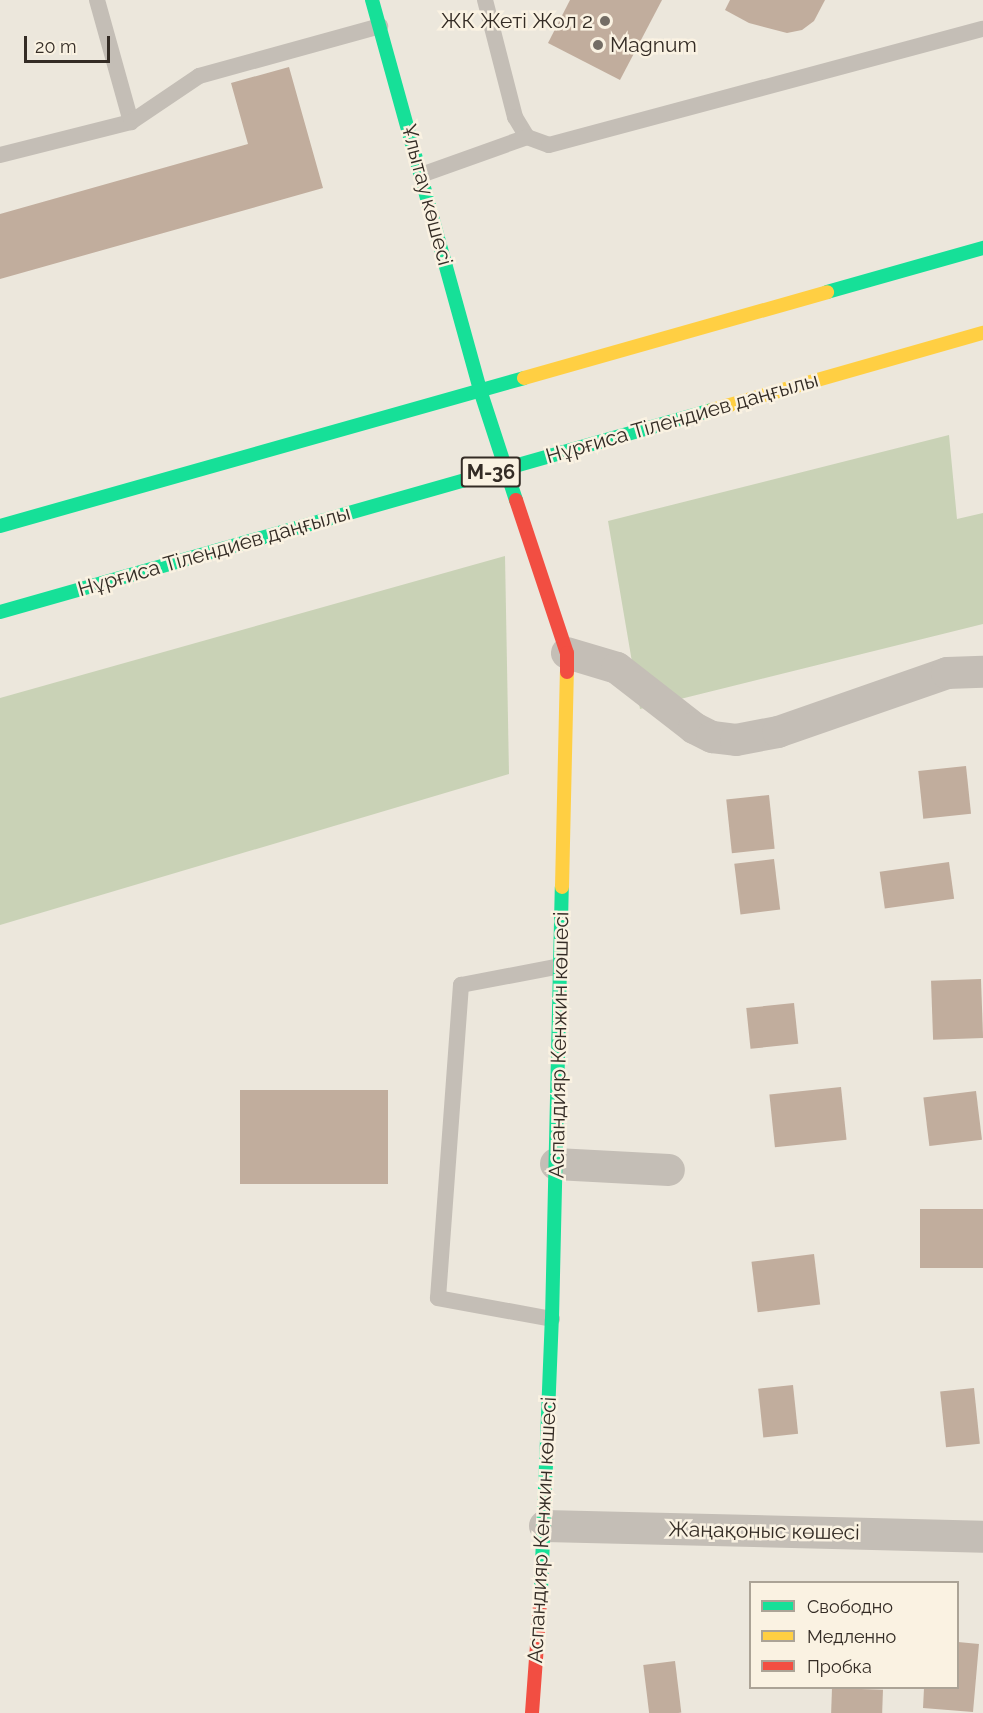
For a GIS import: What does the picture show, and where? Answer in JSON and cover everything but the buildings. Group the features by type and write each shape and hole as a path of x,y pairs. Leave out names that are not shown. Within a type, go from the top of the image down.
{"main road":[{"name":"Ұлытау көшесі","path":"372,0 480,390"},
{"path":"0,526 983,248"},
{"name":"Нұрғиса Тілендиев даңғылы","path":"0,612 983,333"},
{"name":"Аспандияр Кенжин көшесі","path":"480,390 567,653 552,1319 544,1526 532,1713"}],"street":[{"path":"567,653 617,668 694,729 712,737 736,740 778,732 947,673 983,672"},
{"path":"556,1164 669,1170"},
{"name":"Жаңақоныс көшесі","path":"544,1526 983,1537"}],"lane":[{"path":"97,0 131,122"},
{"path":"485,0 515,117 527,137 549,145 983,29"},
{"path":"0,155 131,122 199,76 380,27"},
{"path":"421,175 527,137"},
{"path":"552,1319 438,1298 460,985 561,966"}],"green space":[{"path":"949,435 957,519 983,513 983,624 640,709 608,521"},
{"path":"505,556 509,774 0,925 0,698"}],"traffic: fast":[{"path":"372,0 480,390 516,500"},
{"path":"827,292 983,248"},
{"path":"0,526 524,378"},
{"path":"0,612 712,410"},
{"path":"541,1589 552,1319 562,887"}],"traffic: slow":[{"path":"524,378 827,292"},
{"path":"712,410 983,333"},
{"path":"562,887 567,672"}],"traffic: jam":[{"path":"516,500 567,653 567,672"},
{"path":"532,1713 541,1589"}],"place":[{"name":"ЖК Жеті Жол 2","path":"605,21"},
{"name":"Magnum","path":"598,45"}]}
